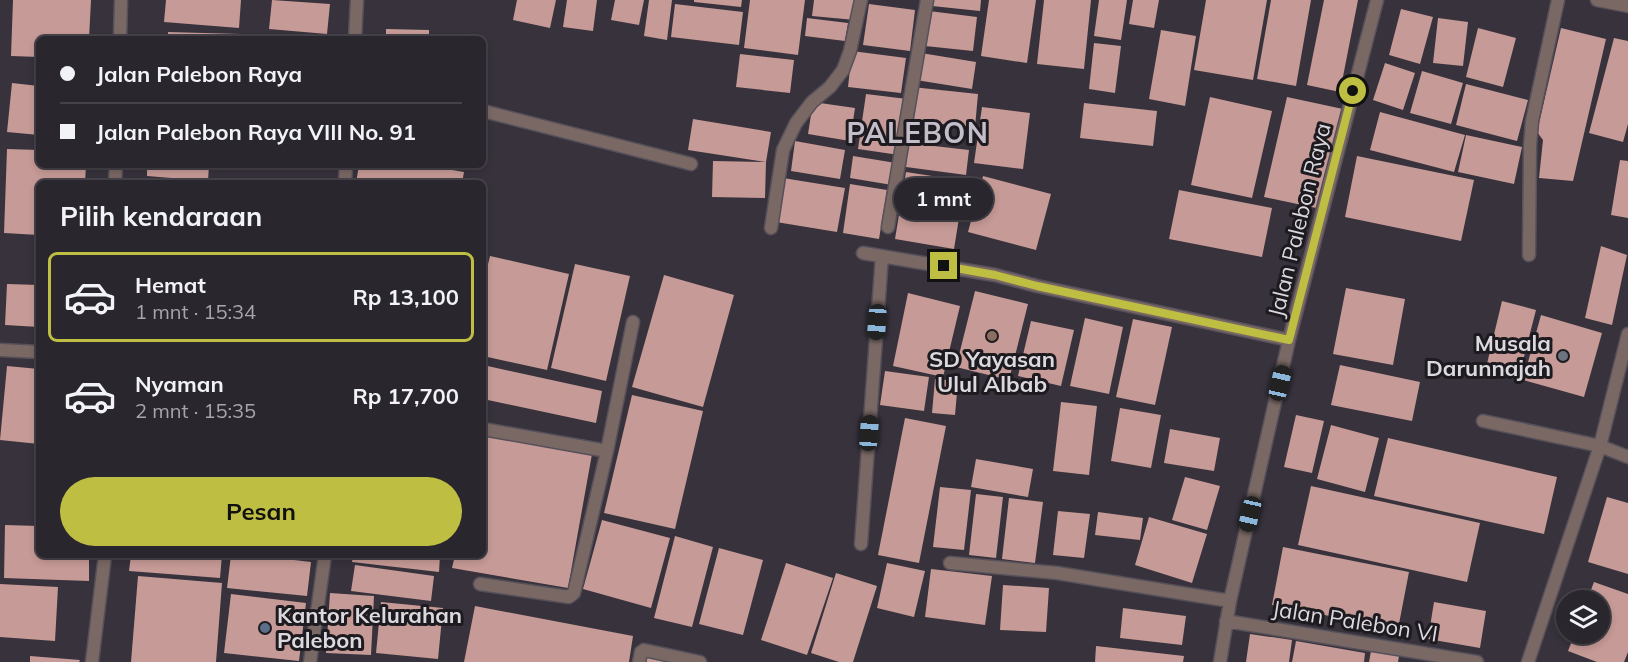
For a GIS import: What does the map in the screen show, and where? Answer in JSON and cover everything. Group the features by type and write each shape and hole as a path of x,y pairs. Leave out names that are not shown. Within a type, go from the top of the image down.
{"street":[{"path":"120,36 121,0"},
{"path":"355,36 357,0"},
{"path":"771,228 783,150 796,123 812,102 830,87 843,70 850,51 861,0"},
{"path":"888,227 927,0"},
{"name":"Jalan Palebon Raya","path":"1220,662 1230,601 1289,340 1377,0"},
{"path":"1529,255 1532,121 1558,0"},
{"path":"1597,0 1628,6"},
{"path":"486,112 691,164"},
{"path":"863,254 995,275 1289,340"},
{"path":"861,544 882,256"},
{"path":"480,584 569,597 574,593 607,451 633,322"},
{"path":"1528,662 1600,446 1628,334"},
{"path":"0,350 36,352"},
{"path":"1484,421 1600,446 1628,457"},
{"path":"486,430 607,451"},
{"path":"92,662 105,558"},
{"path":"310,662 324,558"},
{"path":"950,563 1057,573 1230,601"},
{"name":"Jalan Palebon VI","path":"1226,621 1477,662"},
{"path":"639,662 641,652 644,650 700,662"}],"building":[{"path":"13,0 91,0 89,36 36,36 36,57 11,56"},
{"path":"166,0 241,0 239,28 164,22"},
{"path":"272,0 330,4 327,34 269,29"},
{"path":"517,0 556,0 550,28 513,20"},
{"path":"567,0 597,0 593,31 563,27"},
{"path":"615,0 644,0 639,25 611,20"},
{"path":"649,0 672,0 667,40 644,36"},
{"path":"694,0 742,0 741,7 694,2"},
{"path":"750,0 805,0 798,55 744,48"},
{"path":"814,0 857,0 855,20 812,16"},
{"path":"933,0 981,0 980,11 932,6"},
{"path":"989,0 1036,0 1027,63 981,56"},
{"path":"1044,0 1091,0 1084,69 1037,64"},
{"path":"1099,0 1127,0 1121,40 1094,36"},
{"path":"1133,0 1159,0 1154,28 1129,24"},
{"path":"1206,0 1267,0 1253,80 1194,70"},
{"path":"1271,0 1311,0 1296,86 1257,79"},
{"path":"1324,0 1358,0 1340,92 1307,85"},
{"path":"675,4 743,12 739,45 671,37"},
{"path":"869,4 915,10 910,51 863,45"},
{"path":"1401,9 1433,17 1420,64 1389,55"},
{"path":"929,11 977,17 973,51 925,46"},
{"path":"807,18 848,23 845,41 805,36"},
{"path":"1438,18 1468,22 1463,66 1433,63"},
{"path":"1478,28 1516,38 1503,87 1466,77"},
{"path":"1561,28 1606,39 1573,181 1539,178 1543,140 1537,132"},
{"path":"386,29 429,30 429,36 386,36"},
{"path":"1161,30 1196,36 1185,106 1149,99"},
{"path":"168,32 241,34 241,36 168,36"},
{"path":"1614,38 1628,41 1628,124 1623,142 1589,133"},
{"path":"1094,43 1121,46 1115,93 1089,89"},
{"path":"852,51 906,58 901,93 848,87"},
{"path":"921,53 976,62 972,89 916,80"},
{"path":"740,54 794,60 790,93 736,87"},
{"path":"1385,63 1415,73 1403,110 1373,100"},
{"path":"1422,71 1463,83 1451,124 1410,113"},
{"path":"12,83 36,86 36,135 7,132"},
{"path":"1466,84 1528,100 1517,141 1456,125"},
{"path":"912,87 978,94 975,127 909,121"},
{"path":"866,94 907,99 899,155 858,149"},
{"path":"1210,97 1272,111 1252,198 1191,185"},
{"path":"1287,97 1343,109 1321,209 1264,197"},
{"path":"813,102 855,108 850,141 808,134"},
{"path":"1084,103 1157,111 1153,146 1080,138"},
{"path":"982,107 1030,113 1023,169 974,163"},
{"path":"1380,112 1465,135 1454,172 1370,150"},
{"path":"693,119 771,132 766,162 688,150"},
{"path":"1466,135 1522,147 1514,184 1458,172"},
{"path":"795,141 845,150 840,179 791,171"},
{"path":"908,143 969,150 966,175 906,167"},
{"path":"7,149 36,150 36,168 86,168 85,180 36,180 36,235 4,233"},
{"path":"853,156 896,163 892,185 850,178"},
{"path":"1357,156 1474,180 1461,241 1345,217"},
{"path":"1620,160 1628,161 1628,218 1611,215"},
{"path":"713,161 766,162 765,198 712,197"},
{"path":"147,168 209,168 208,180 147,176"},
{"path":"358,168 441,168 464,172 463,180 356,180"},
{"path":"906,172 965,181 954,249 895,239"},
{"path":"983,176 1051,194 1036,250 968,232"},
{"path":"783,178 845,188 837,232 776,222"},
{"path":"850,184 887,190 879,239 843,233"},
{"path":"1179,190 1272,208 1262,257 1169,239"},
{"path":"1601,246 1627,255 1612,325 1585,318"},
{"path":"490,256 569,274 547,370 486,357 486,273"},
{"path":"575,264 630,276 606,381 551,368"},
{"path":"664,275 734,295 703,407 632,387"},
{"path":"7,284 36,285 36,327 5,325"},
{"path":"1346,288 1405,299 1393,365 1333,354"},
{"name":"SD Yayasan Ulul Albab","path":"975,291 1028,304 1009,380 956,367"},
{"path":"908,293 960,306 943,377 893,366"},
{"path":"1502,301 1536,310 1518,380 1485,372"},
{"name":"Musala Darunnajah","path":"1541,315 1602,333 1584,397 1523,380"},
{"path":"1085,318 1123,327 1109,394 1070,386"},
{"path":"1133,319 1172,327 1155,405 1116,397"},
{"path":"1031,321 1074,330 1061,386 1018,376"},
{"path":"1340,365 1420,382 1412,421 1331,405"},
{"path":"7,366 36,369 36,444 0,440"},
{"path":"486,366 602,391 596,423 486,400"},
{"path":"885,371 929,377 924,411 880,405"},
{"path":"935,379 958,381 955,415 932,413"},
{"path":"632,395 703,411 675,529 604,513"},
{"path":"1061,402 1097,406 1089,475 1053,471"},
{"path":"1120,408 1161,415 1151,468 1111,461"},
{"path":"1296,415 1324,421 1312,473 1284,467"},
{"path":"905,418 946,426 919,563 878,555"},
{"path":"1331,425 1379,438 1365,492 1317,479"},
{"path":"1170,429 1220,438 1214,471 1164,463"},
{"path":"486,436 592,454 568,588 452,568 454,558 486,558"},
{"path":"1388,438 1557,477 1544,534 1374,496"},
{"path":"976,459 1033,469 1028,497 971,487"},
{"path":"1185,477 1220,486 1207,530 1172,520"},
{"path":"1311,486 1480,523 1467,582 1298,545"},
{"path":"940,487 971,490 964,550 933,547"},
{"path":"976,494 1003,497 996,558 969,555"},
{"path":"1607,497 1628,503 1628,574 1588,562"},
{"path":"1009,498 1043,502 1035,563 1002,559"},
{"path":"1058,511 1090,514 1084,558 1053,555"},
{"path":"1098,512 1143,518 1140,540 1095,535"},
{"path":"1149,517 1207,534 1192,583 1135,565"},
{"path":"602,520 670,538 651,608 583,589"},
{"path":"5,525 36,526 36,558 89,558 89,581 4,578"},
{"path":"675,536 713,547 692,627 654,618"},
{"path":"1283,547 1409,572 1398,629 1272,605"},
{"path":"719,548 763,560 743,635 699,624"},
{"path":"131,558 222,558 220,578 129,571"},
{"path":"231,558 277,558 311,562 307,596 227,588"},
{"path":"353,558 440,558 439,572 352,562"},
{"path":"786,563 833,578 807,655 761,640"},
{"path":"887,563 925,571 914,617 877,608"},
{"path":"355,565 434,576 431,601 351,591"},
{"path":"931,569 992,576 985,625 925,617"},
{"path":"836,573 877,586 853,662 839,662 811,653"},
{"path":"138,576 222,583 216,662 131,662"},
{"path":"1594,582 1628,594 1628,652 1624,662 1597,662 1568,651 1571,644 1610,644 1610,590 1591,590"},
{"path":"0,584 58,587 55,641 0,637"},
{"path":"1003,585 1049,588 1046,632 1000,630"},
{"path":"330,593 374,596 371,655 326,653"},
{"name":"Kantor Kelurahan Palebon","path":"231,594 306,603 299,661 224,653"},
{"path":"381,602 443,608 438,659 376,653"},
{"path":"1434,602 1486,611 1480,648 1428,639"},
{"path":"475,606 633,636 629,662 464,662"},
{"path":"1123,608 1186,616 1182,645 1120,638"},
{"path":"1250,634 1292,640 1289,662 1246,662"},
{"path":"1296,641 1365,653 1364,662 1292,662"},
{"path":"1096,646 1184,656 1183,662 1095,662"},
{"path":"1371,651 1399,656 1398,662 1369,662"},
{"path":"648,655 672,662 646,662"},
{"path":"30,656 80,660 79,662 30,662"}],"place":[{"name":"SD Yayasan Ulul Albab","path":"992,336"},
{"name":"Musala Darunnajah","path":"1563,356"},
{"name":"Kantor Kelurahan Palebon","path":"265,628"}],"district":[{"name":"PALEBON","path":"918,132"}],"route":[{"path":"944,266 995,275 1289,340 1353,91"}]}
